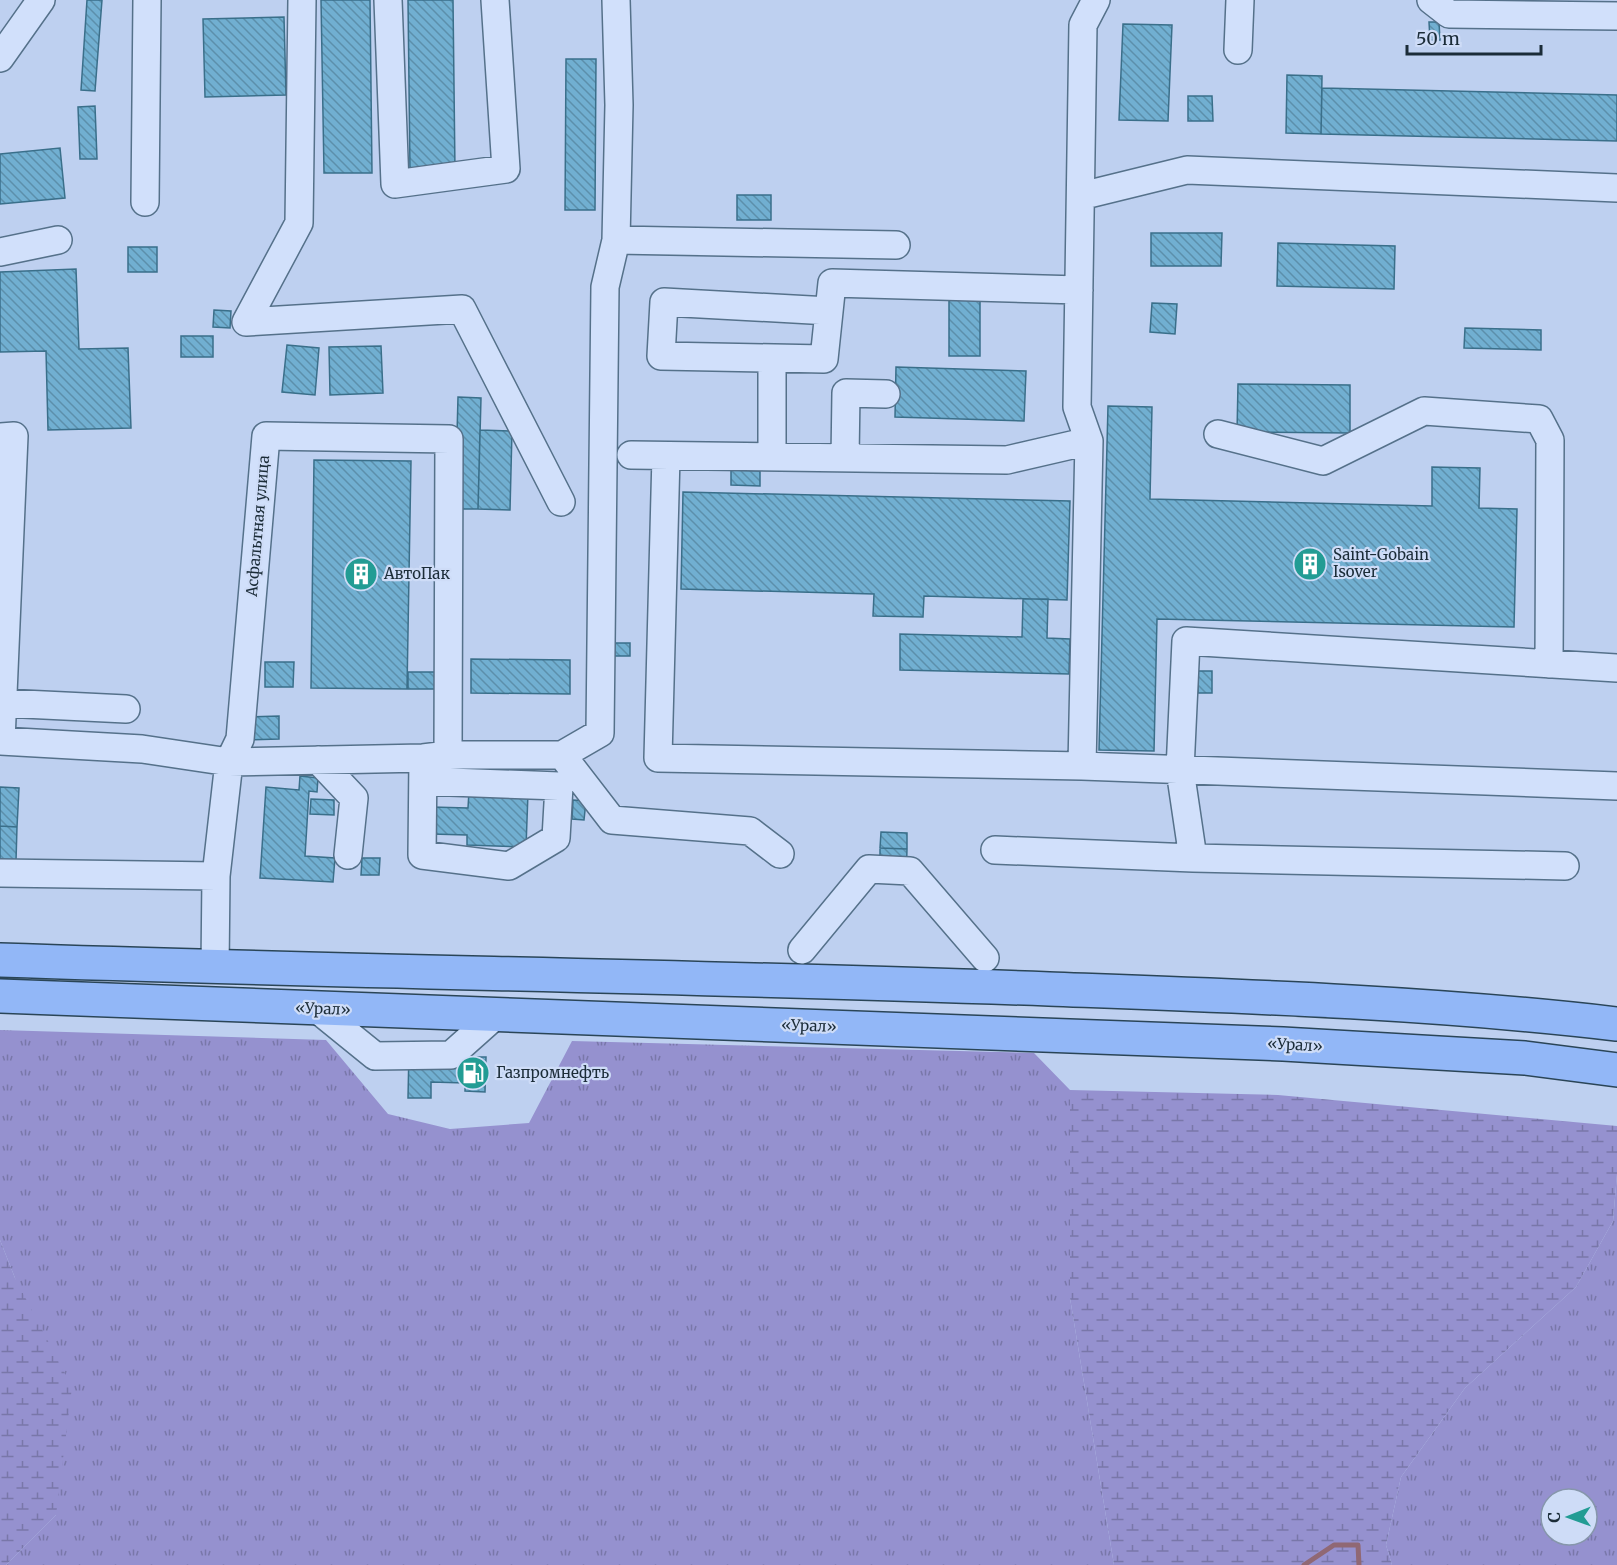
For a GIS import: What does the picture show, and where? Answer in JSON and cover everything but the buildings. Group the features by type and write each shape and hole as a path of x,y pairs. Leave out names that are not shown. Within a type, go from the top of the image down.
{"main road":[{"path":"0,960 215,968 811,981 1312,999 1569,1018 1617,1024"},
{"name":"«Урал»","path":"0,996 1283,1044 1525,1058 1617,1070"}],"lane":[{"path":"0,58 41,0"},
{"path":"145,202 147,0"},
{"path":"302,0 299,223 246,322 462,309 561,502"},
{"path":"388,0 395,184 506,169 495,0"},
{"path":"431,765 562,755 600,733 605,287 616,240 619,105 616,0"},
{"path":"1082,766 1089,441 1077,407 1083,26 1096,0"},
{"path":"1238,50 1240,0"},
{"path":"1431,0 1449,14 1617,16"},
{"path":"1080,196 1187,170 1617,188"},
{"path":"0,252 58,240"},
{"path":"616,240 896,245"},
{"path":"829,311 664,302 661,356 824,360 832,283 1079,290"},
{"path":"772,358 772,457"},
{"path":"844,458 846,393 886,393"},
{"path":"1218,434 1323,460 1424,411 1539,419 1550,440 1549,664"},
{"path":"0,436 14,436 1,723"},
{"name":"Асфальтная улица","path":"215,968 216,876 229,762 240,739 266,436 449,439 431,765"},
{"path":"631,455 1007,460 1089,441"},
{"path":"666,456 658,758 1082,766 1617,786"},
{"path":"1193,858 1180,770 1186,641 1617,668"},
{"path":"1,723 126,709"},
{"path":"1,723 142,749 229,762 318,760 431,765 559,786 556,838 509,866 422,855 431,765"},
{"path":"562,755 612,820 750,831 780,854"},
{"path":"318,760 354,798 348,855"},
{"path":"994,850 1193,858 1565,866"},
{"path":"802,950 869,869 910,871 984,958"},
{"path":"0,873 216,876"},
{"path":"317,1009 375,1056 451,1055 497,1014"}],"green space":[{"path":"0,1030 326,1040 388,1114 450,1129 529,1123 572,1041 1034,1053 1070,1090 1070,1298 1114,1565 6,1565 56,1515 15,1278 0,1240"},
{"path":"1070,1090 1278,1095 1617,1126 1617,1174 1613,1221 1576,1287 1465,1388 1401,1477 1386,1545 1392,1565 1114,1565 1070,1298"},
{"path":"1617,1174 1617,1565 1392,1565 1386,1545 1401,1477 1465,1388 1576,1287 1613,1221"},
{"path":"0,1240 15,1278 72,1387 56,1515 6,1565 0,1565"}],"waterway":[{"path":"1304,1565 1334,1545 1358,1545 1359,1565"}],"place":[{"name":"Saint-Gobain Isover","path":"1310,564"},
{"name":"АвтоПак","path":"361,574"},
{"name":"Газпромнефть","path":"473,1073"}]}
